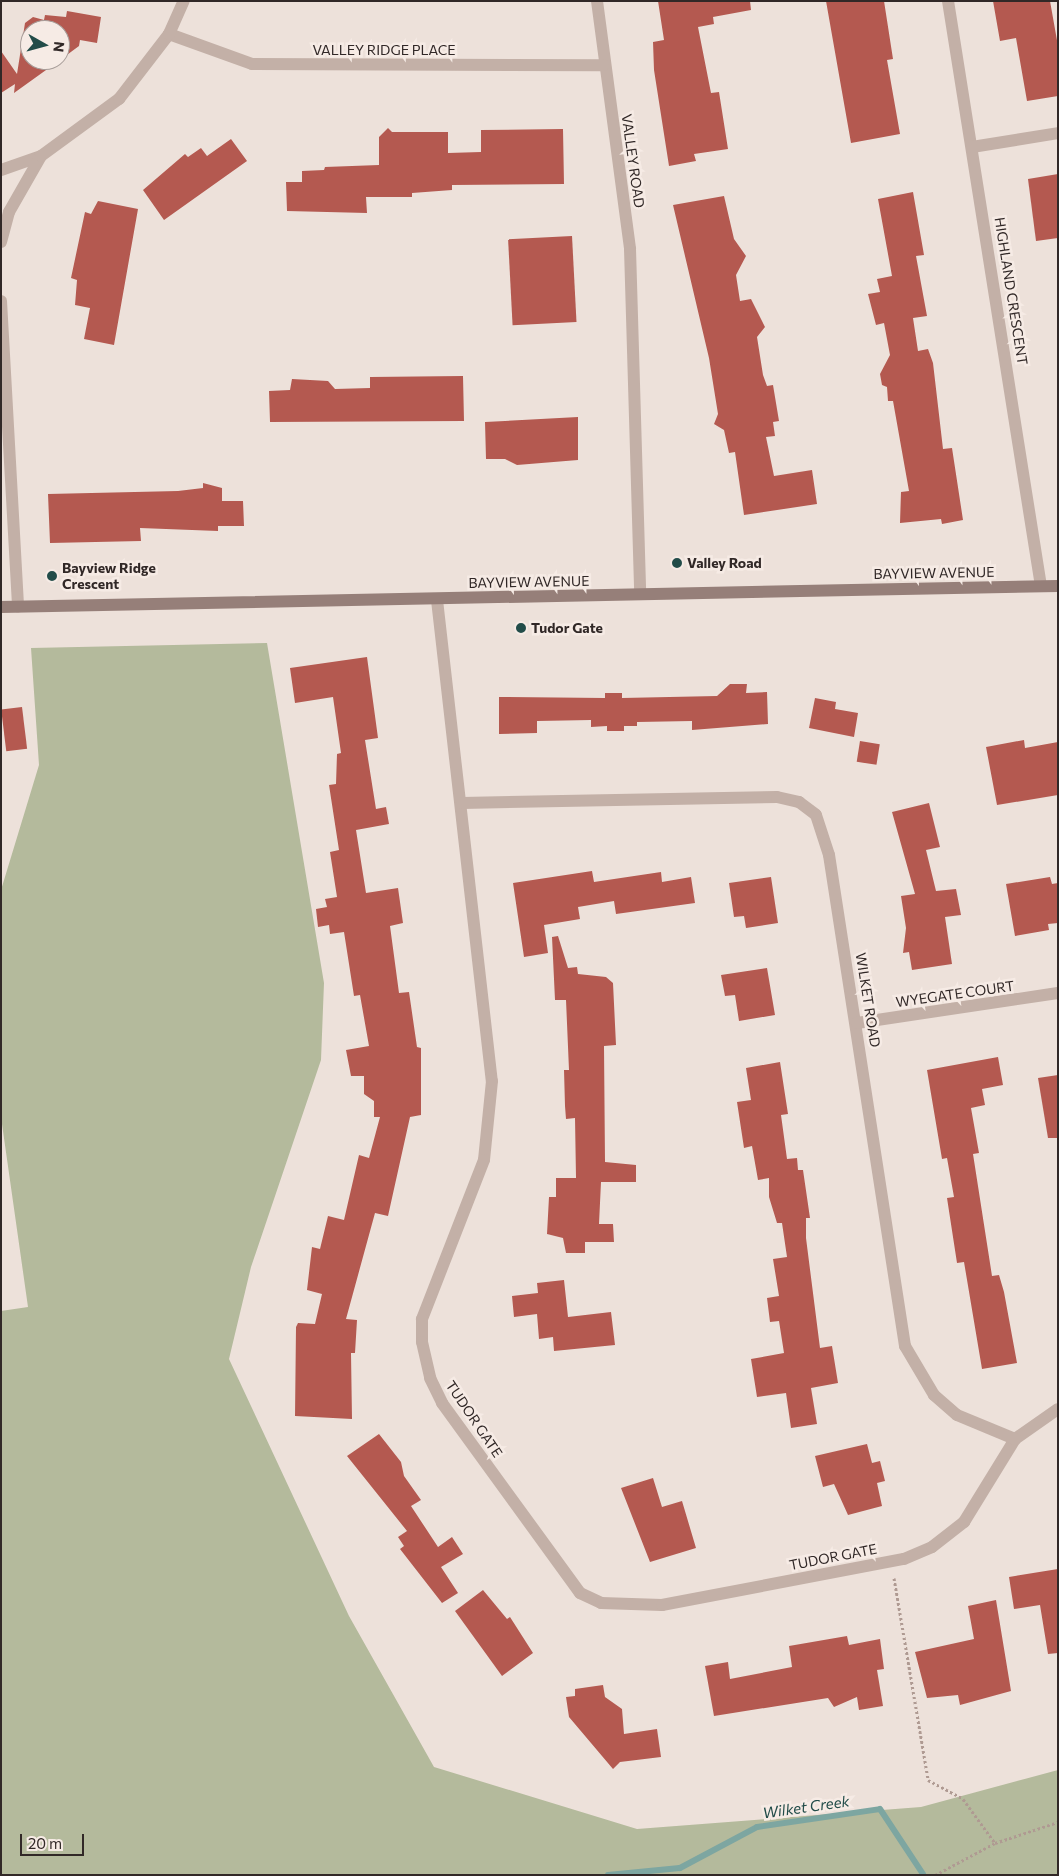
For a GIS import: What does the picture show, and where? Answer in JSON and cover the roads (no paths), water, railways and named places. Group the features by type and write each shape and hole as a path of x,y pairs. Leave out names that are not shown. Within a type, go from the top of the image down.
{"main road":[{"name":"BAYVIEW AVENUE","path":"1,607 436,600 1058,586"}],"street":[{"path":"1,170 41,156 119,99 169,34 184,1"},
{"name":"VALLEY ROAD","path":"597,1 603,65 630,258 640,594"},
{"name":"HIGHLAND CRESCENT","path":"948,1 1041,586"},
{"name":"VALLEY RIDGE PLACE","path":"169,34 252,64 603,65"},
{"path":"972,147 1058,133"},
{"path":"1,242 9,212 41,156"},
{"path":"1,301 18,607"},
{"name":"TUDOR GATE","path":"436,600 462,803 492,1080 484,1160 422,1319 426,1362 442,1403 580,1593 601,1603 662,1605 891,1561 932,1547 964,1522 1015,1439"},
{"name":"WILKET ROAD","path":"462,803 748,797 799,802 816,815 824,831 857,1023 906,1346 934,1395 957,1415 1015,1439"},
{"name":"WYEGATE COURT","path":"857,1023 1058,993"},
{"path":"1015,1439 1058,1409"}],"waterway":[{"name":"Wilket Creek","path":"608,1875 680,1868 757,1827 880,1809 923,1874"}],"place":[{"name":"Valley Road","path":"677,563"},
{"name":"Bayview Ridge Crescent","path":"52,576"},
{"name":"Tudor Gate","path":"521,628"}]}
